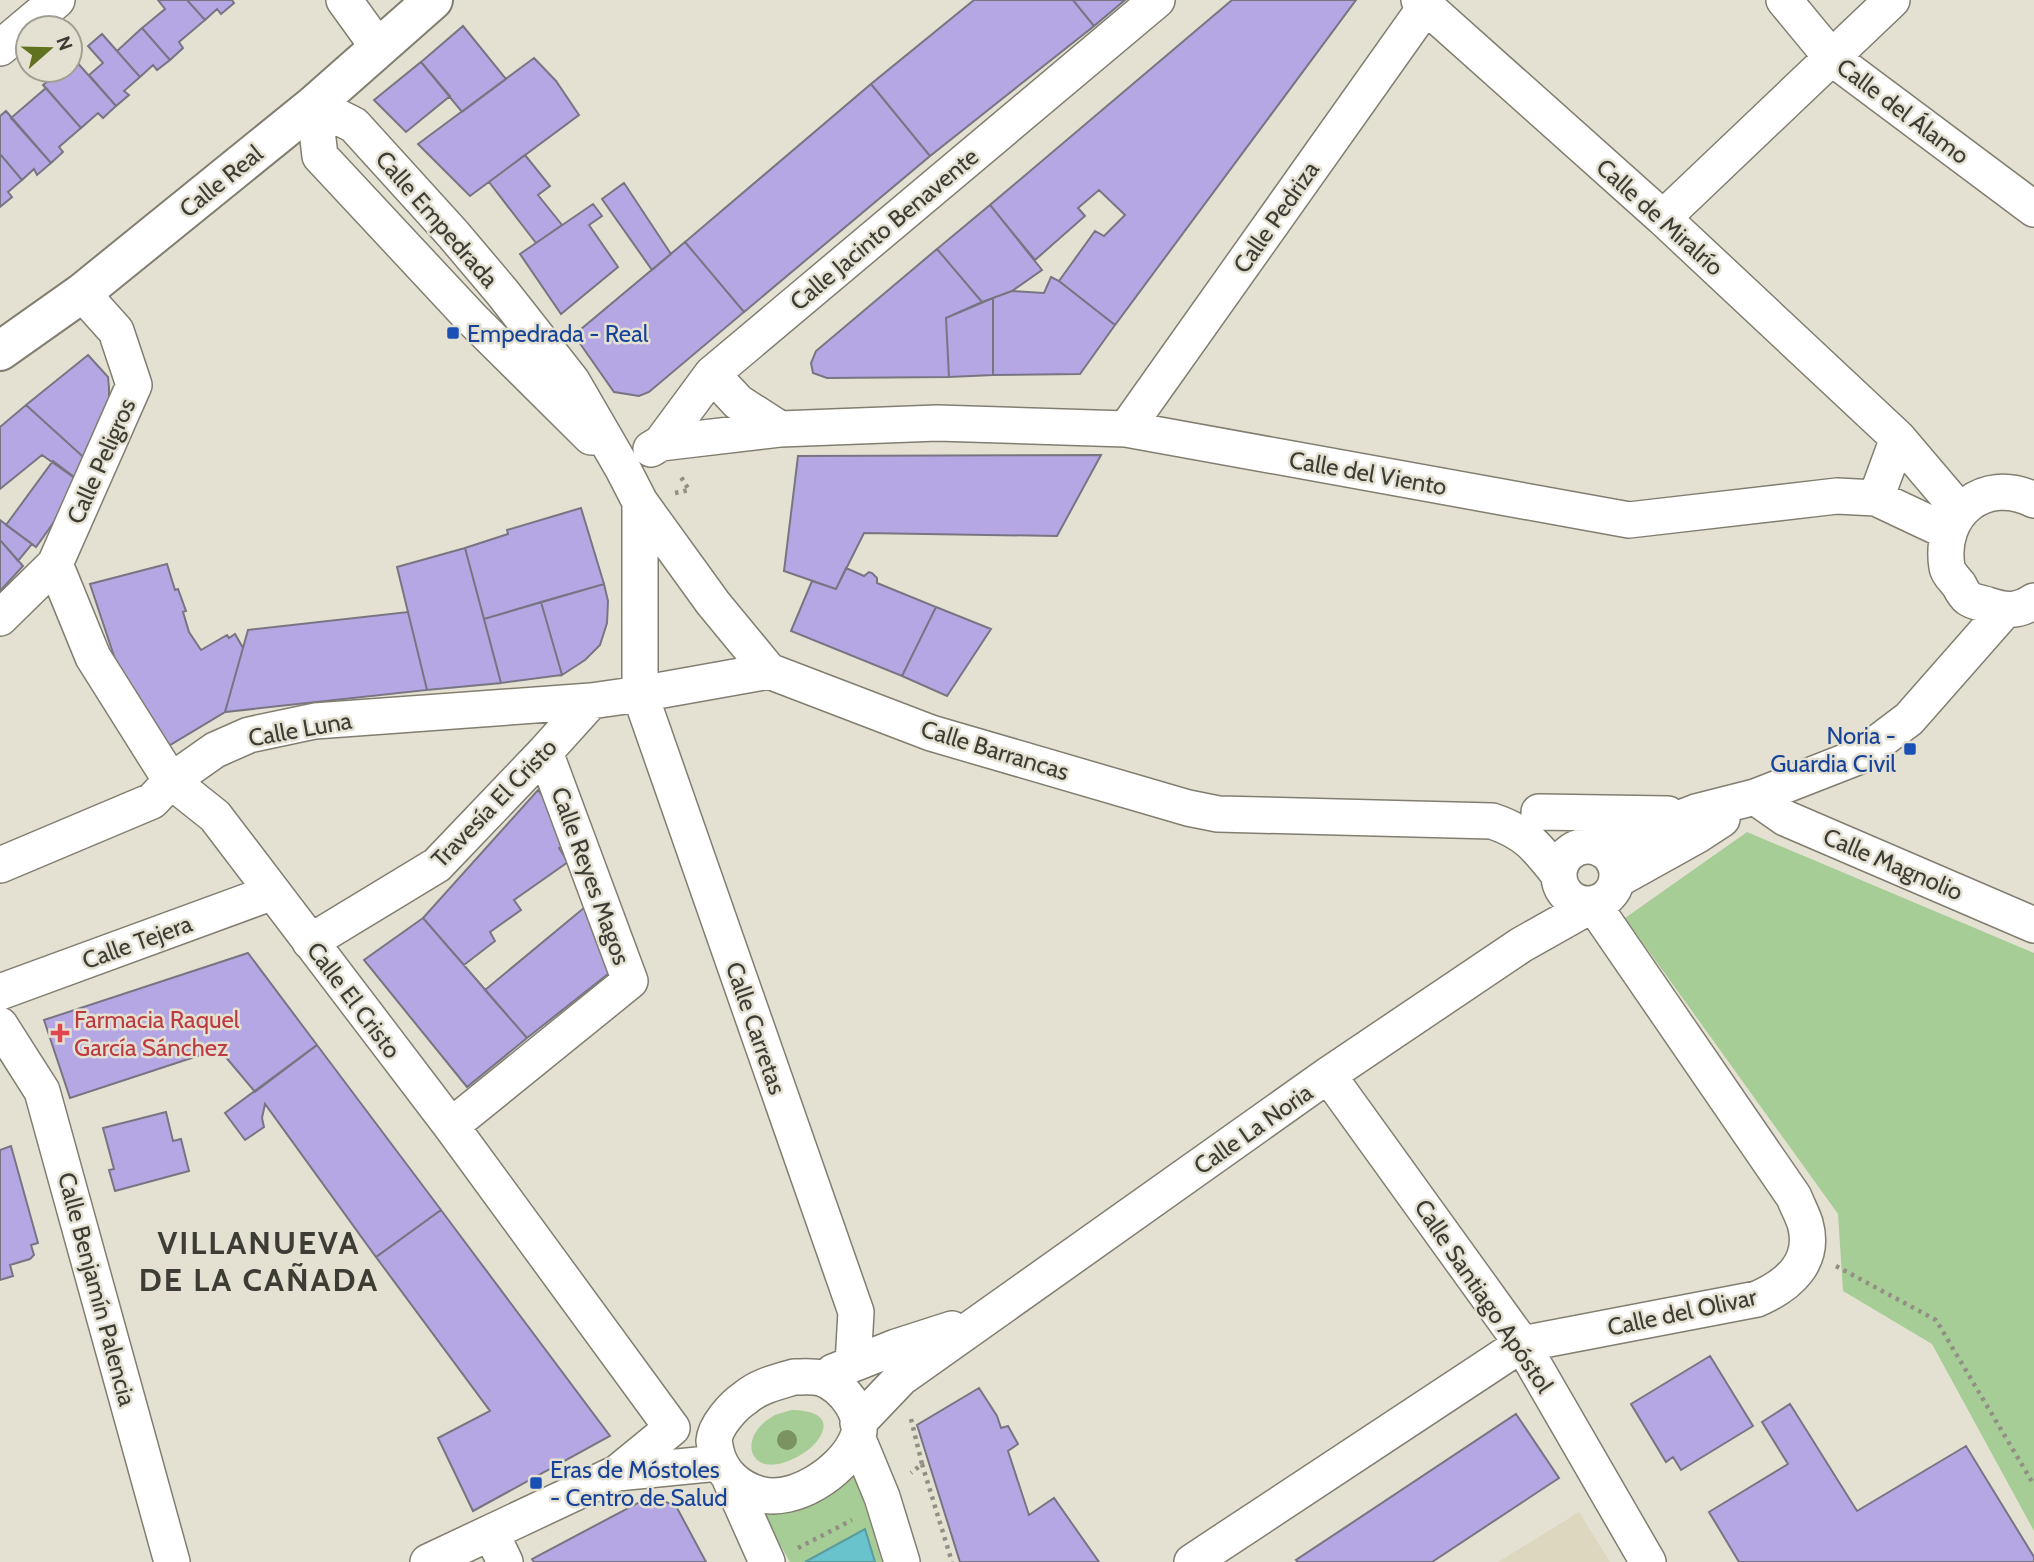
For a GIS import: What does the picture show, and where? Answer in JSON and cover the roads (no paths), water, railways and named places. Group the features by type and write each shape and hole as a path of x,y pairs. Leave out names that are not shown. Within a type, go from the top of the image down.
{"street":[{"path":"0,48 57,0"},
{"path":"344,0 378,47"},
{"name":"Calle Real","path":"2,346 82,293 314,105 433,0"},
{"name":"Calle Jacinto Benavente","path":"623,469 661,443 712,373 1157,0"},
{"name":"Calle del Álamo","path":"1784,0 1832,58 2034,209"},
{"path":"1663,218 1892,0"},
{"name":"Calle de Miralrío","path":"1422,3 1663,218 1898,438 1954,522"},
{"name":"Calle Pedriza","path":"1126,429 1422,3"},
{"name":"Calle Empedrada","path":"314,105 354,125 486,273 572,381 623,469"},
{"name":"Calle Empedrada","path":"314,105 320,156 472,319 623,469"},
{"name":"Calle Peligros","path":"0,618 55,564 134,385 116,331 82,293"},
{"path":"712,373 738,402 779,429"},
{"name":"Calle del Viento","path":"661,443 779,429 937,423 1126,429 1629,520 1837,496 1876,498 1954,522"},
{"path":"1876,498 1898,438"},
{"name":"Calle Barrancas","path":"623,469 640,502 713,604 769,671 930,733 1188,808 1218,814 1492,821 1521,833 1541,851 1560,880"},
{"path":"2019,606 1969,599 1947,569 1954,522 1978,498 1999,491 2021,494 2034,500"},
{"path":"640,502 640,694"},
{"name":"Calle El Cristo","path":"55,564 93,657 171,781 215,816 451,1126 672,1428"},
{"path":"1538,812 1554,816 1596,847 1609,854 1614,861 1603,896 1582,904 1565,894 1560,880 1560,865 1573,850 1582,846 1596,847 1696,812 1755,797 1860,756 1909,719 2019,606"},
{"path":"591,701 769,671"},
{"name":"Calle Carretas","path":"640,694 856,1312 853,1364"},
{"name":"Calle Luna","path":"0,864 152,800 171,781 215,750 249,735 315,721 591,701"},
{"name":"Travesía El Cristo","path":"310,942 437,865 591,701"},
{"name":"Calle Reyes Magos","path":"451,1126 630,981 545,752"},
{"name":"Calle La Noria","path":"858,1431 901,1378 1328,1075 1521,945 1603,896 1755,797"},
{"name":"Calle Magnolio","path":"1755,797 1785,818 2034,925"},
{"name":"Calle Barrancas","path":"1475,820 1514,812 1696,812"},
{"name":"Calle La Noria","path":"1521,945 1560,880"},
{"name":"Calle Tejera","path":"0,992 273,892"},
{"name":"Calle del Olivar","path":"1192,1562 1522,1345 1757,1299 1777,1290 1795,1274 1807,1252 1805,1224 1794,1197 1599,913 1603,896"},
{"name":"Calle Benjamín Palencia","path":"0,1025 42,1091 172,1562"},
{"name":"Calle Santiago Apóstol","path":"1328,1075 1522,1345 1648,1562"},
{"name":"Calle La Noria","path":"818,1377 988,1317"},
{"path":"767,1562 721,1461 719,1428 744,1398 767,1385 794,1377 818,1377 833,1383 855,1409 858,1431 902,1562"},
{"path":"428,1562 498,1548 617,1473 672,1428 721,1461 750,1492 766,1496 787,1495 811,1486 830,1474 844,1462 858,1431"},
{"path":"617,1473 721,1461"}],"water":[{"path":"865,1529 875,1562 805,1562"}],"place":[{"name":"Empedrada - Real","path":"453,333"},
{"name":"Noria - Guardia Civil","path":"1910,749"},
{"name":"Farmacia Raquel García Sánchez","path":"60,1033"},
{"name":"Eras de Móstoles - Centro de Salud","path":"536,1483"}],"district":[{"name":"VILLANUEVA DE LA CAÑADA","path":"259,1260"}]}
